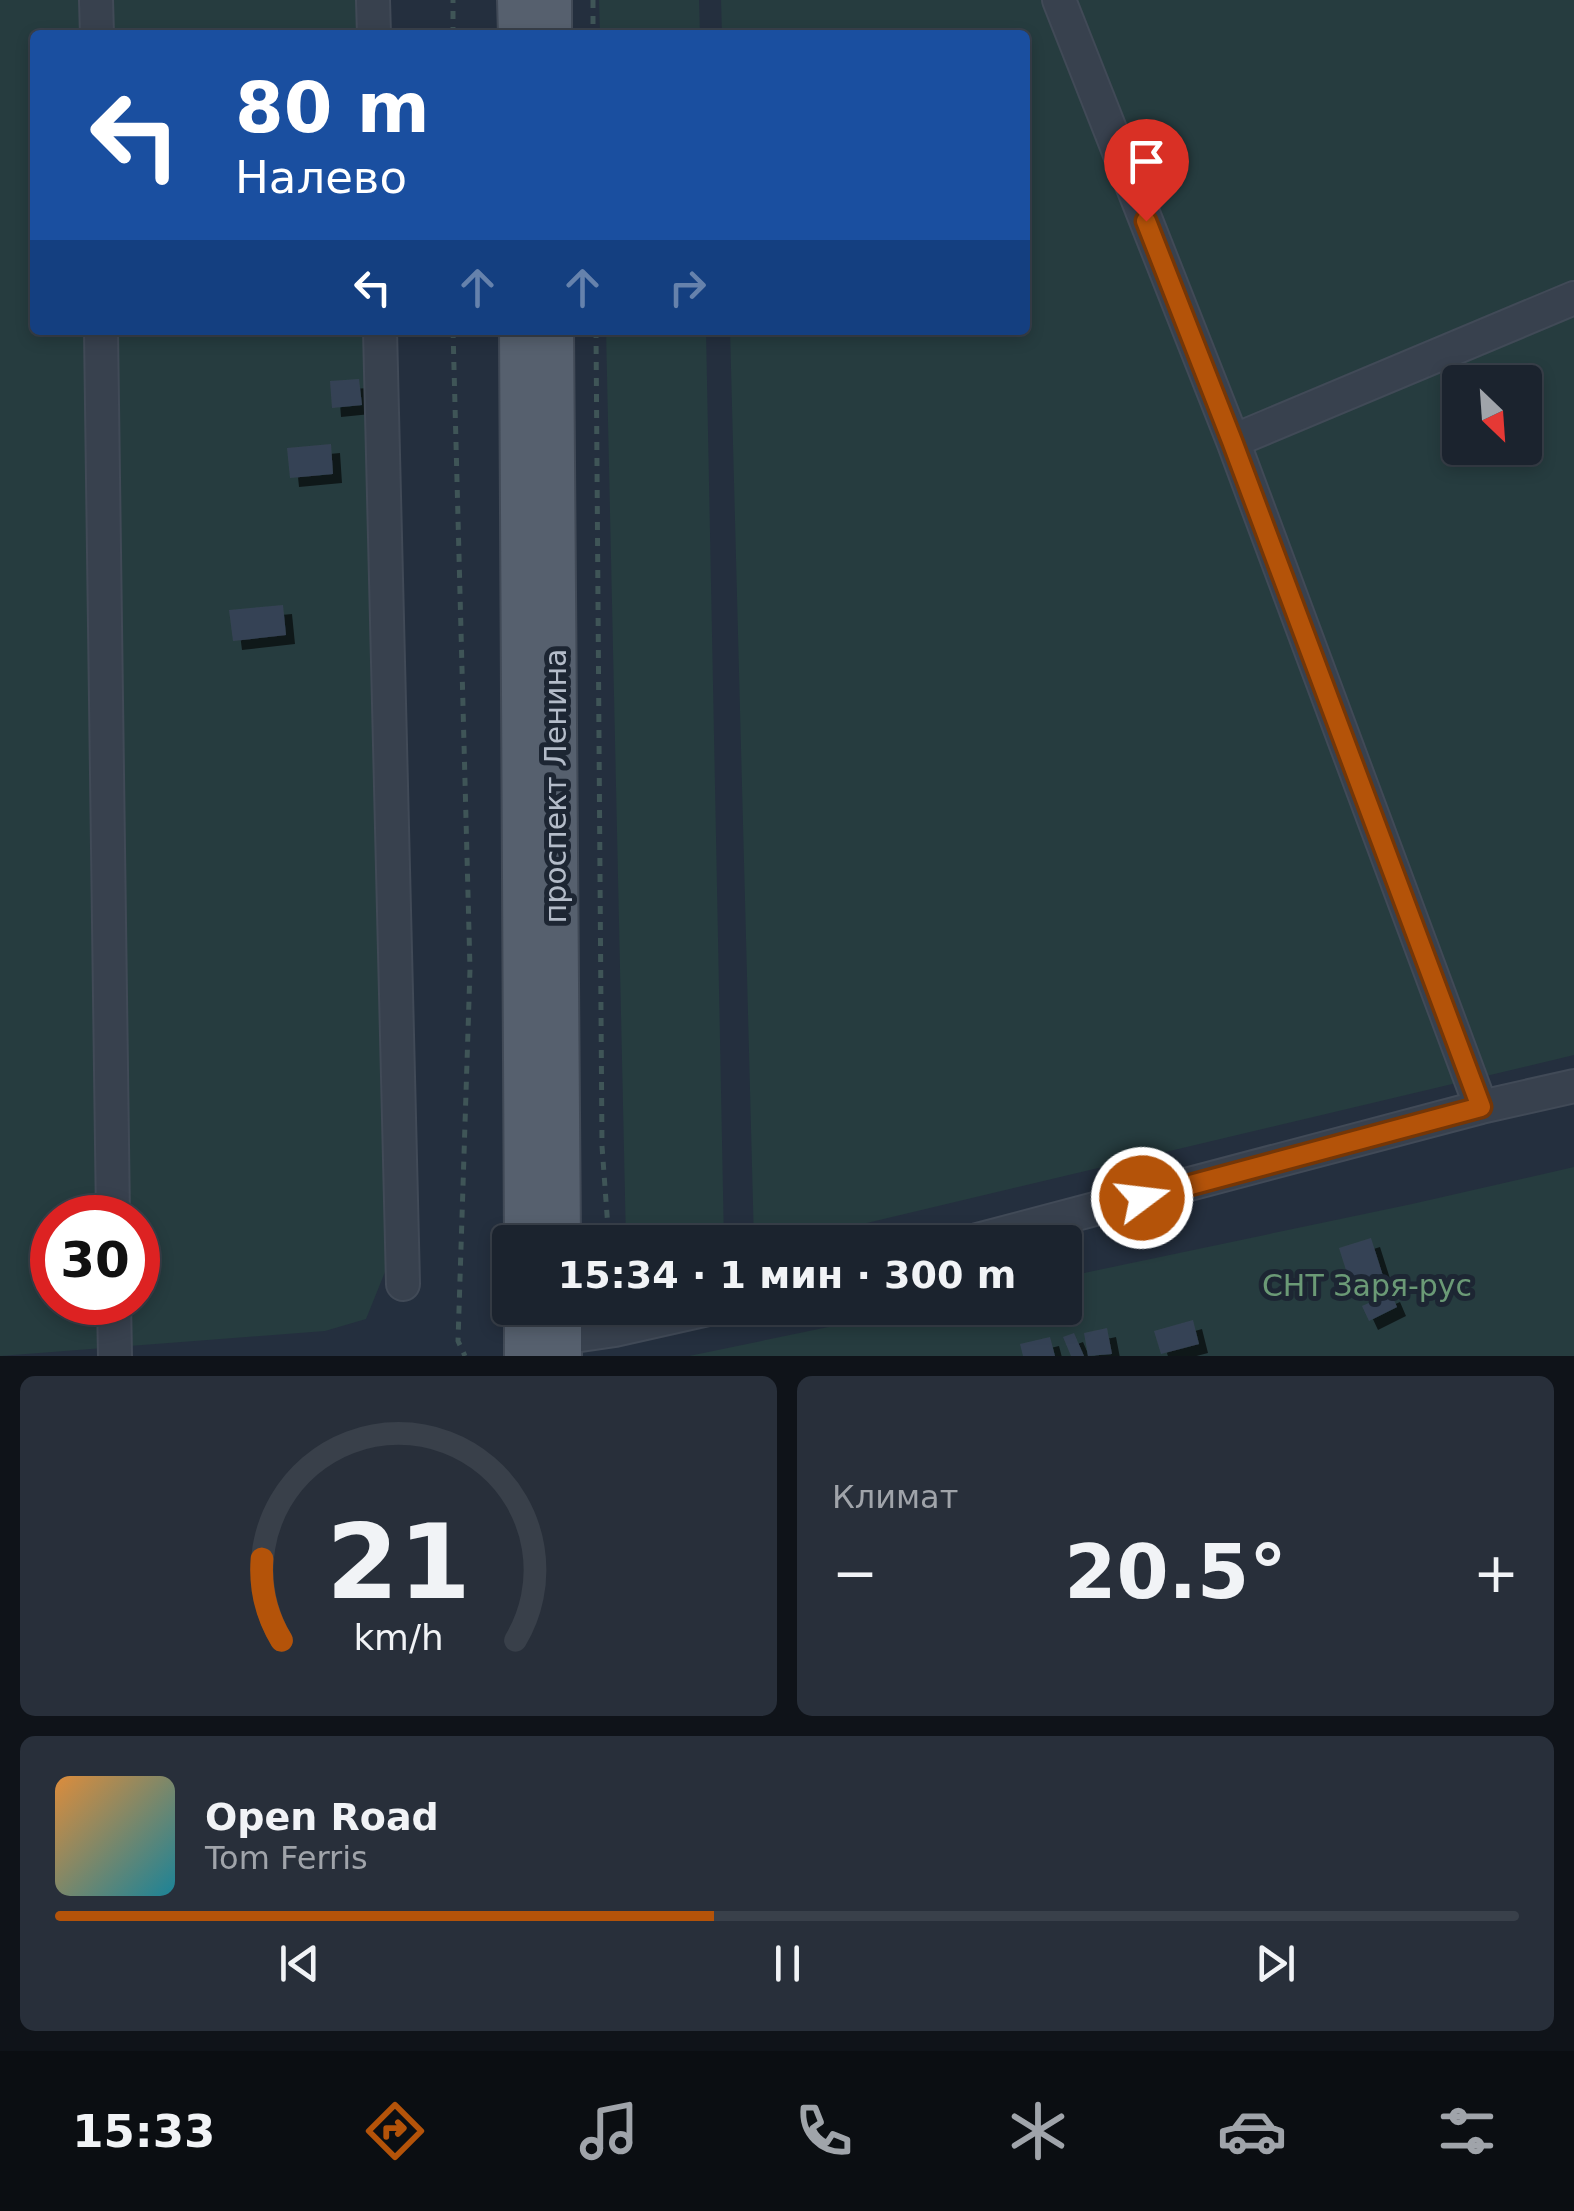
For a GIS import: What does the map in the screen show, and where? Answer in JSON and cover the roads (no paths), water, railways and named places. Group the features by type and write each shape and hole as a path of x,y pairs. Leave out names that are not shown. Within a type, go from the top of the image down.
{"main road":[{"path":"520,0 520,30"},
{"path":"550,0 550,30"},
{"name":"проспект Ленина","path":"521,335 526,1225"},
{"name":"проспект Ленина","path":"552,335 559,1225"}],"street":[{"path":"96,0 97,30"},
{"path":"373,0 374,30"},
{"path":"1059,0 1232,441 1481,1107"},
{"path":"1232,441 1574,298"},
{"path":"101,335 113,1195"},
{"path":"380,335 402,1284"},
{"path":"1034,1225 1574,1086"},
{"path":"114,1325 114,1356"},
{"path":"552,1339 638,1325"}],"park label":[{"name":"СНТ Заря-рус","path":"1367,1286"}]}
